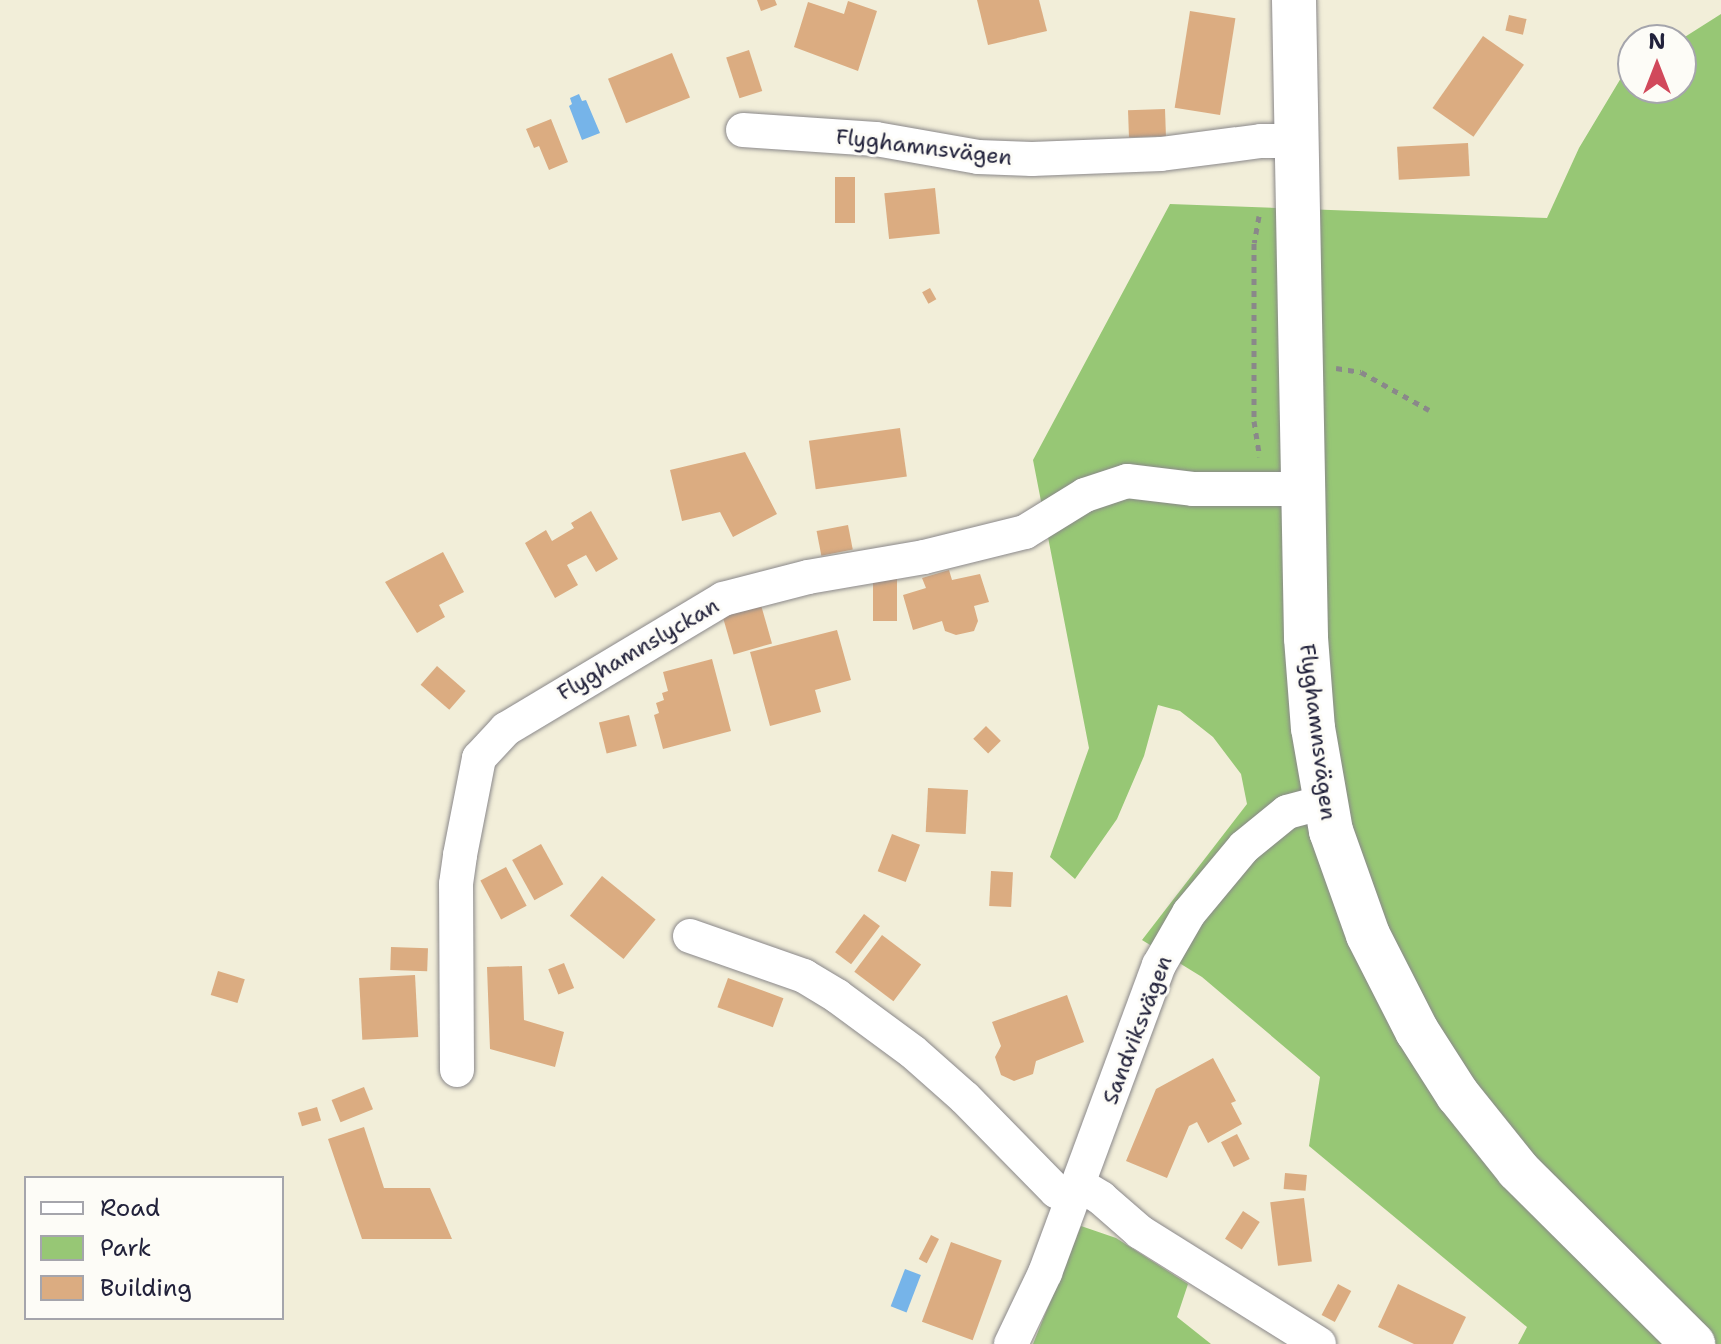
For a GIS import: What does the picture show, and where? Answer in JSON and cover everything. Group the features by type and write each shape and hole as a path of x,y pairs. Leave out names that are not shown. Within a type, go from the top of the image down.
{"street":[{"name":"Flyghamnsvägen","path":"1294,0 1306,638 1313,728 1325,802 1339,857 1368,935 1439,1067 1518,1170 1693,1344"},
{"name":"Flyghamnsvägen","path":"743,130 876,139 978,157 1032,159 1161,154 1261,141 1296,141"},
{"name":"Flyghamnslyckan","path":"457,1070 456,884 462,841 479,758 506,729 723,599 808,577 924,557 1025,532 1085,495 1127,481 1193,489 1304,489"},
{"name":"Sandviksvägen","path":"1011,1344 1045,1273 1159,965 1189,913 1244,847 1287,812 1325,802"},
{"path":"690,936 804,976 837,996 955,1088 1056,1191 1075,1192 1319,1344"}],"path":[{"path":"1303,363 1361,372 1429,410"}],"green space":[{"path":"1721,14 1721,1344 1518,1344 1527,1327 1309,1146 1320,1077 1202,977 1142,940 1247,804 1241,774 1213,737 1180,711 1158,705 1144,756 1117,819 1075,879 1050,857 1089,748 1033,460 1170,204 1547,218 1579,148 1617,85 1617,104 1697,104 1697,29"},
{"path":"1081,1226 1116,1238 1188,1284 1177,1317 1211,1344 1033,1344"}],"water":[{"path":"579,94 582,101 586,100 600,133 582,140 569,106 572,104 570,98"},
{"path":"905,1269 921,1275 907,1312 891,1306"}],"building":[{"path":"757,0 775,0 777,5 761,11"},
{"path":"977,0 1039,0 1047,31 988,45"},
{"path":"848,1 877,11 858,71 794,47 808,2 844,14"},
{"path":"1190,11 1235,18 1220,115 1175,108"},
{"path":"1509,15 1527,19 1523,35 1505,31"},
{"path":"1483,36 1524,65 1473,137 1433,108"},
{"path":"749,50 762,91 739,98 726,57"},
{"path":"672,53 690,98 626,123 608,79"},
{"path":"1165,109 1166,136 1129,137 1128,110"},
{"path":"551,119 568,162 549,170 539,146 534,148 526,129"},
{"path":"1468,143 1470,176 1399,180 1397,147"},
{"path":"835,177 855,177 855,223 835,223"},
{"path":"935,188 940,234 889,239 884,193"},
{"path":"930,288 936,299 928,304 922,292"},
{"path":"900,428 907,477 816,489 809,441"},
{"path":"745,452 777,514 733,537 720,512 682,521 670,470"},
{"path":"591,511 618,559 596,572 586,555 567,565 578,585 555,598 525,543 546,530 552,541 574,528 571,523"},
{"path":"848,525 853,550 821,556 817,531"},
{"path":"443,552 464,592 439,605 445,617 417,633 385,582"},
{"path":"873,570 897,570 897,621 873,621"},
{"path":"949,570 952,580 980,574 989,602 974,606 978,621 974,631 956,635 945,631 942,621 913,630 903,595 926,588 922,578"},
{"path":"761,605 772,643 734,654 723,616"},
{"path":"837,630 851,680 815,690 821,712 770,726 750,652"},
{"path":"712,659 731,731 663,749 654,715 659,713 656,703 664,700 662,693 668,691 663,672"},
{"path":"437,666 466,691 449,710 421,685"},
{"path":"629,715 637,746 607,754 599,722"},
{"path":"986,726 1001,741 988,754 973,739"},
{"path":"928,788 968,790 966,834 926,832"},
{"path":"892,834 920,845 906,882 878,871"},
{"path":"541,844 563,884 534,900 512,860"},
{"path":"506,867 527,906 501,919 480,881"},
{"path":"991,871 1013,872 1011,907 989,906"},
{"path":"602,876 656,919 624,959 570,916"},
{"path":"864,914 880,926 851,964 835,952"},
{"path":"882,935 921,964 893,1001 854,972"},
{"path":"391,947 428,948 427,971 390,970"},
{"path":"564,963 574,988 558,994 548,969"},
{"path":"522,966 524,1020 564,1032 555,1067 490,1049 487,967"},
{"path":"218,971 245,979 237,1003 211,995"},
{"path":"415,975 418,1037 362,1040 359,978"},
{"path":"728,978 783,998 773,1027 717,1007"},
{"path":"1067,995 1084,1042 1036,1061 1033,1074 1014,1081 1001,1075 995,1057 1001,1046 992,1022"},
{"path":"1213,1058 1236,1101 1231,1103 1242,1124 1208,1143 1197,1122 1189,1126 1167,1178 1126,1161 1156,1089"},
{"path":"364,1087 373,1109 341,1122 332,1100"},
{"path":"317,1107 321,1120 302,1126 298,1113"},
{"path":"364,1127 384,1188 430,1188 452,1239 362,1239 328,1139"},
{"path":"1237,1134 1250,1159 1234,1167 1221,1142"},
{"path":"1285,1173 1307,1175 1306,1191 1284,1189"},
{"path":"1304,1198 1312,1262 1278,1266 1270,1202"},
{"path":"1243,1211 1260,1222 1242,1250 1225,1239"},
{"path":"931,1235 939,1239 927,1263 919,1259"},
{"path":"951,1242 1002,1260 973,1340 922,1322"},
{"path":"1338,1284 1351,1291 1335,1322 1322,1315"},
{"path":"1398,1284 1466,1317 1453,1344 1414,1344 1378,1327"}]}
